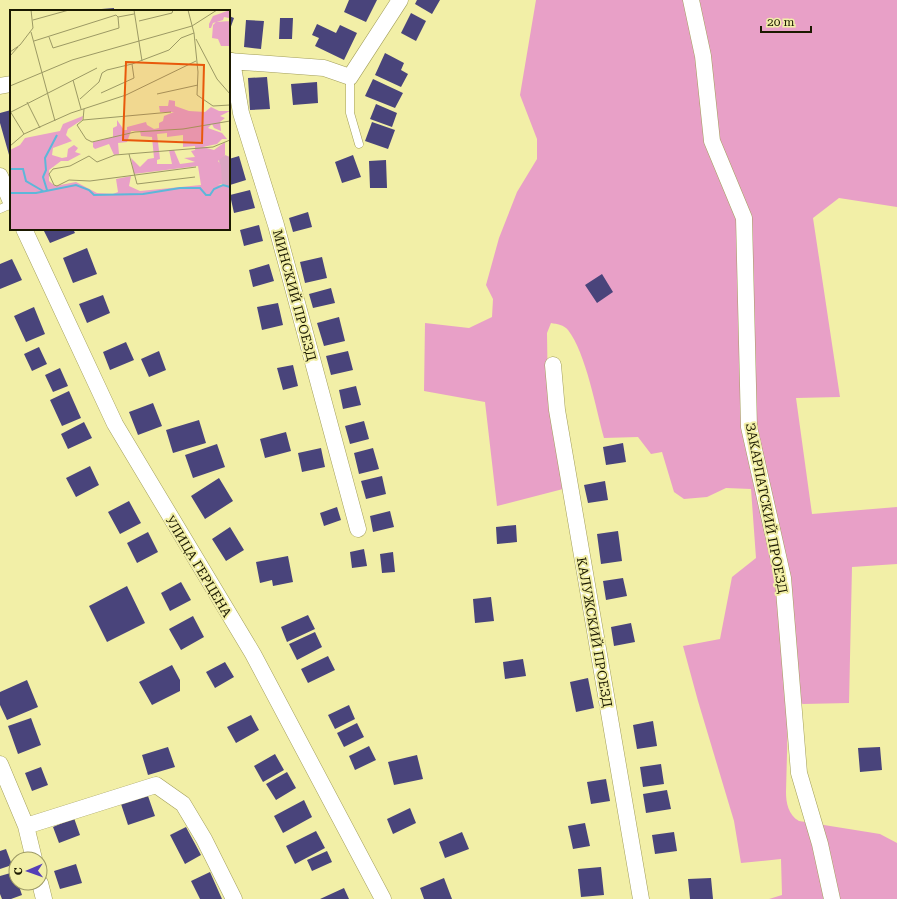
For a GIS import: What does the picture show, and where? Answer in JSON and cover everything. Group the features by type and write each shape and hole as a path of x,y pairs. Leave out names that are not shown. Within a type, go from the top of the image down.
{"street":[{"path":"231,61 324,68 350,77 400,0"},
{"name":"ЗАКАРПАТСКИЙ ПРОЕЗД","path":"690,0 703,56 712,141 744,218 749,427 783,578 799,773 820,844 832,899"},
{"name":"МИНСКИЙ ПРОЕЗД","path":"231,61 241,113 276,224 358,529"},
{"path":"0,86 10,84"},
{"path":"0,176 10,201"},
{"name":"УЛИЦА ГЕРЦЕНА","path":"24,230 115,424 253,654 383,899"},
{"name":"КАЛУЖСКИЙ ПРОЕЗД","path":"554,365 557,410 641,899"},
{"path":"0,764 26,826 32,851"},
{"path":"26,826 156,785 183,804 204,839 234,899"}],"lane":[{"path":"350,77 350,114 358,144"},
{"path":"0,208 10,203"}],"shaded area":[{"path":"536,0 897,0 897,207 839,198 813,218 840,397 796,398 812,514 897,507 897,564 852,567 849,703 803,704 795,701 788,715 786,800 790,812 799,821 880,834 897,843 897,899 769,899 782,895 781,859 741,863 734,821 683,646 720,639 732,577 756,558 751,489 726,488 707,497 684,499 674,492 662,452 651,454 638,437 604,438 590,382 580,352 568,330 560,325 551,323 547,333 548,403 563,489 497,506 485,402 424,391 425,323 469,328 492,317 493,299 486,285 499,238 517,192 537,159 537,139 520,95"}],"building":[{"path":"349,0 377,0 366,22 344,12"},
{"path":"417,0 440,0 432,14 415,4"},
{"path":"114,8 114,10 89,10"},
{"path":"411,13 426,21 416,41 401,33"},
{"path":"230,16 234,18 230,29"},
{"path":"280,18 293,18 292,39 279,39"},
{"path":"246,20 264,21 261,49 244,47"},
{"path":"317,24 336,33 340,25 357,33 344,60 315,46 319,38 312,35"},
{"path":"385,53 404,63 401,70 408,74 401,87 375,75"},
{"path":"267,77 270,109 250,110 248,78"},
{"path":"373,79 403,93 395,108 365,96"},
{"path":"317,82 318,103 293,105 291,84"},
{"path":"376,104 397,113 392,127 370,119"},
{"path":"10,110 10,158 0,123 0,113"},
{"path":"372,122 395,130 388,149 365,141"},
{"path":"353,155 361,177 342,183 335,162"},
{"path":"239,156 246,180 230,185 230,159"},
{"path":"386,160 387,188 370,188 369,161"},
{"path":"250,190 255,208 234,213 230,195"},
{"path":"308,212 312,227 293,232 289,218"},
{"path":"259,225 263,241 244,246 240,230"},
{"path":"44,230 74,230 75,233 50,243"},
{"path":"87,248 97,274 73,283 63,258"},
{"path":"322,257 327,278 305,283 300,262"},
{"path":"12,259 22,280 0,289 0,264"},
{"path":"269,264 274,281 253,287 249,270"},
{"path":"602,274 613,292 597,303 585,285"},
{"path":"331,288 335,303 313,308 309,294"},
{"path":"103,295 110,313 87,323 79,304"},
{"path":"278,303 283,325 262,330 257,307"},
{"path":"34,307 45,334 26,342 14,316"},
{"path":"339,317 345,341 324,346 317,323"},
{"path":"126,342 134,360 110,370 103,352"},
{"path":"39,347 47,364 32,371 24,354"},
{"path":"159,351 166,370 149,377 141,359"},
{"path":"348,351 353,370 331,375 326,356"},
{"path":"293,365 298,386 283,390 277,368"},
{"path":"60,368 68,386 53,392 45,375"},
{"path":"356,386 361,405 343,409 339,390"},
{"path":"69,391 81,418 62,426 50,400"},
{"path":"153,403 162,426 138,435 129,412"},
{"path":"199,420 206,443 173,453 166,430"},
{"path":"364,421 369,439 350,444 345,426"},
{"path":"84,422 92,438 68,449 61,434"},
{"path":"286,432 291,451 265,458 260,439"},
{"path":"623,443 626,462 606,465 603,447"},
{"path":"217,444 225,467 193,478 185,455"},
{"path":"321,448 325,467 302,472 298,453"},
{"path":"373,448 379,469 359,474 354,453"},
{"path":"90,466 99,485 76,497 66,478"},
{"path":"382,476 386,494 366,499 361,481"},
{"path":"219,478 233,501 205,519 191,496"},
{"path":"605,481 608,500 588,503 584,485"},
{"path":"129,501 141,523 120,534 108,512"},
{"path":"337,507 341,520 324,526 320,513"},
{"path":"390,511 394,527 373,532 370,516"},
{"path":"516,525 517,542 497,544 496,527"},
{"path":"230,527 244,550 226,561 212,539"},
{"path":"618,531 622,561 601,564 597,534"},
{"path":"148,532 158,552 137,563 127,543"},
{"path":"364,549 367,566 352,568 350,552"},
{"path":"393,552 395,572 382,573 380,554"},
{"path":"288,556 293,582 273,586 272,580 260,583 256,562"},
{"path":"623,578 627,596 606,600 603,581"},
{"path":"181,582 191,600 170,611 161,593"},
{"path":"127,586 145,623 107,642 89,606"},
{"path":"491,597 494,621 475,623 473,599"},
{"path":"308,615 315,629 287,642 281,627"},
{"path":"193,616 204,637 181,650 169,629"},
{"path":"631,623 635,642 614,646 611,627"},
{"path":"315,632 322,647 297,660 289,644"},
{"path":"328,656 335,670 308,683 301,669"},
{"path":"523,659 526,676 505,679 503,662"},
{"path":"225,662 234,677 215,688 206,672"},
{"path":"172,665 180,680 180,691 152,705 139,682"},
{"path":"588,678 594,708 576,712 570,682"},
{"path":"27,680 38,707 7,720 0,705 0,692"},
{"path":"349,705 355,719 335,729 328,715"},
{"path":"251,715 259,730 236,743 227,727"},
{"path":"31,718 41,745 18,754 8,726"},
{"path":"653,721 657,746 637,749 633,725"},
{"path":"357,723 364,737 344,747 337,733"},
{"path":"369,746 376,760 355,770 349,756"},
{"path":"168,747 175,767 148,775 142,755"},
{"path":"880,747 882,770 860,772 858,748"},
{"path":"275,754 284,770 263,782 254,766"},
{"path":"417,755 423,779 394,785 388,762"},
{"path":"661,764 664,784 643,787 640,767"},
{"path":"41,767 48,785 32,791 25,773"},
{"path":"287,772 296,788 276,800 266,784"},
{"path":"606,779 610,801 591,804 587,782"},
{"path":"667,790 671,809 646,813 643,794"},
{"path":"148,796 155,816 128,825 121,804"},
{"path":"304,800 312,817 283,833 274,816"},
{"path":"410,808 416,823 393,834 387,819"},
{"path":"74,818 80,835 59,843 53,827"},
{"path":"585,823 590,846 573,849 568,826"},
{"path":"186,827 201,855 185,864 170,835"},
{"path":"316,831 325,848 295,864 286,846"},
{"path":"462,832 469,849 445,858 439,842"},
{"path":"674,832 677,851 655,854 652,835"},
{"path":"6,849 8,854 8,866 0,869 0,851"},
{"path":"327,851 332,862 312,871 307,860"},
{"path":"76,864 82,883 60,889 54,871"},
{"path":"601,867 604,895 581,897 578,869"},
{"path":"210,872 222,899 200,899 191,881"},
{"path":"8,874 8,891 21,891 22,895 11,899 2,899 0,894 0,876"},
{"path":"444,878 452,899 424,899 420,888"},
{"path":"711,878 713,899 690,899 688,879"},
{"path":"344,888 349,899 320,899"}]}
